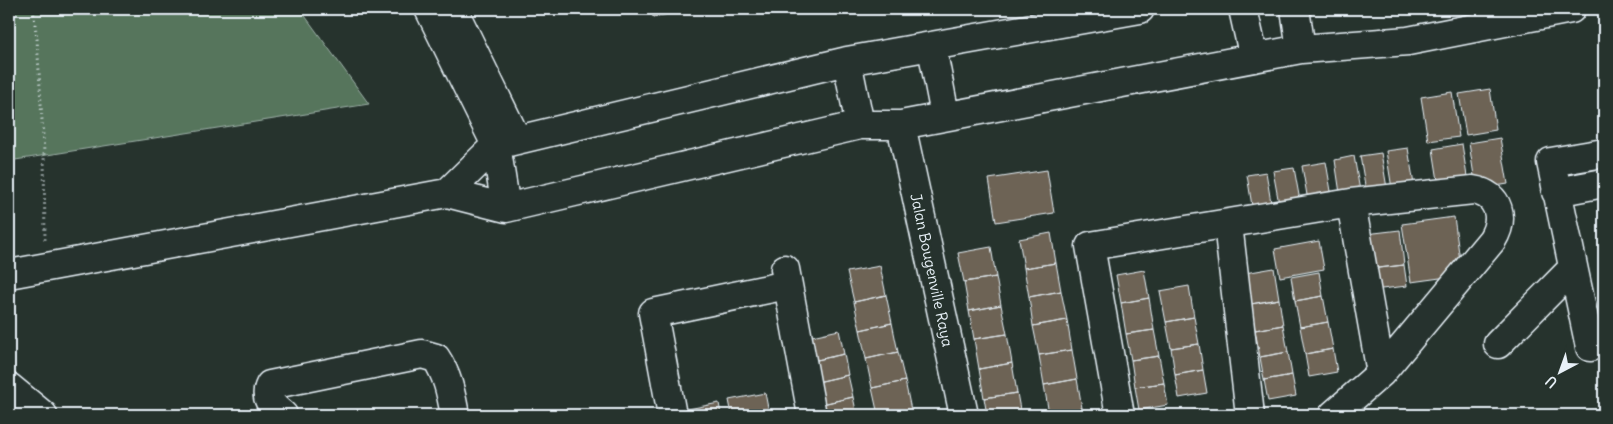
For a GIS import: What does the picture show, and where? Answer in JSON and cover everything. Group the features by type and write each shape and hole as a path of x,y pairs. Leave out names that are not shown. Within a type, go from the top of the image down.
{"street":[{"path":"428,9 506,142"},
{"path":"453,9 506,142 506,208"},
{"path":"447,193 506,142 847,61 932,48 1140,9"},
{"path":"1244,9 1254,58"},
{"path":"1295,9 1302,49"},
{"path":"9,274 447,193 506,208 860,125 900,125 1302,49 1408,41 1571,9"},
{"path":"932,48 945,115"},
{"path":"847,61 860,125"},
{"name":"Jalan Bougenville Raya","path":"900,125 964,415"},
{"path":"1590,347 1551,162 1604,153"},
{"path":"1556,192 1604,183"},
{"path":"1120,415 1088,237 1228,224 1351,203 1473,190 1481,191 1494,200 1500,218 1498,231 1492,240 1381,373 1333,415"},
{"path":"1351,203 1381,373"},
{"path":"1228,224 1250,415"},
{"path":"1498,344 1573,268"},
{"path":"672,415 653,312 786,277 812,415"},
{"path":"283,415 269,403 267,395 270,385 422,354 436,358 444,370 450,386 456,415"},
{"path":"9,387 43,415"}],"path":[{"path":"33,9 44,152 43,219 48,267"}],"green space":[{"path":"9,9 300,9 369,104 9,161"}],"building":[{"path":"652,9 679,9 680,12 653,17"},
{"path":"1490,89 1496,130 1466,135 1459,94"},
{"path":"1452,92 1459,137 1428,141 1421,97"},
{"path":"1500,138 1508,184 1476,189 1469,143"},
{"path":"1462,144 1468,183 1439,187 1433,149"},
{"path":"1408,148 1415,191 1393,195 1386,151"},
{"path":"1381,153 1388,194 1367,197 1360,156"},
{"path":"1354,156 1361,197 1341,200 1335,160"},
{"path":"1326,162 1332,197 1308,201 1302,166"},
{"path":"1294,168 1300,201 1279,204 1273,171"},
{"path":"1047,170 1054,213 996,222 989,179"},
{"path":"1266,172 1272,209 1253,212 1247,175"},
{"path":"1454,217 1462,275 1411,282 1402,224"},
{"path":"1400,230 1404,265 1370,269 1366,234"},
{"path":"1051,233 1056,263 1024,268 1019,239"},
{"path":"1319,241 1324,269 1280,277 1275,249"},
{"path":"991,247 996,277 964,282 958,253"},
{"path":"1056,263 1061,291 1029,297 1024,268"},
{"path":"1404,265 1407,286 1373,290 1370,269"},
{"path":"880,266 886,295 854,302 847,272"},
{"path":"1274,268 1279,299 1251,304 1245,273"},
{"path":"1144,270 1149,298 1121,303 1116,275"},
{"path":"1319,272 1323,296 1295,301 1291,277"},
{"path":"996,277 1001,305 969,311 964,282"},
{"path":"1189,286 1194,317 1166,322 1160,291"},
{"path":"1061,291 1067,320 1033,326 1029,297"},
{"path":"886,295 892,323 860,330 854,302"},
{"path":"1323,296 1328,322 1300,327 1295,301"},
{"path":"1149,298 1154,330 1126,334 1121,303"},
{"path":"1279,299 1283,325 1255,330 1251,304"},
{"path":"1001,305 1007,334 974,339 969,311"},
{"path":"1194,317 1199,344 1171,348 1166,322"},
{"path":"1067,320 1072,350 1039,355 1033,326"},
{"path":"1328,322 1333,349 1305,354 1300,327"},
{"path":"892,323 898,352 866,359 860,330"},
{"path":"1283,325 1288,352 1260,357 1255,330"},
{"path":"839,330 844,354 808,362 803,338"},
{"path":"1154,330 1159,356 1131,360 1126,334"},
{"path":"1007,334 1012,363 979,369 974,339"},
{"path":"1199,344 1203,370 1175,375 1171,348"},
{"path":"1333,349 1337,372 1309,377 1305,354"},
{"path":"1072,350 1077,379 1044,385 1039,355"},
{"path":"898,352 905,381 872,388 866,359"},
{"path":"1288,352 1292,375 1264,380 1260,357"},
{"path":"844,354 848,375 813,383 808,362"},
{"path":"1159,356 1164,383 1135,387 1131,360"},
{"path":"1012,363 1017,393 984,398 979,369"},
{"path":"1203,370 1207,393 1179,398 1175,375"},
{"path":"848,375 853,397 818,405 813,383"},
{"path":"1292,375 1296,396 1268,401 1264,380"},
{"path":"1077,379 1082,408 1049,414 1044,385"},
{"path":"905,381 911,410 878,415 872,388"},
{"path":"1164,383 1168,405 1139,410 1135,387"},
{"path":"765,393 769,413 732,415 729,400"},
{"path":"1017,393 1021,415 987,415 984,398"},
{"path":"853,397 857,415 820,415 818,405"},
{"path":"719,403 721,415 684,415 683,410"},
{"path":"1082,408 1083,415 1049,415 1049,414"},
{"path":"1200,409 1201,415 1161,415"},
{"path":"911,410 912,415 887,415"}]}
